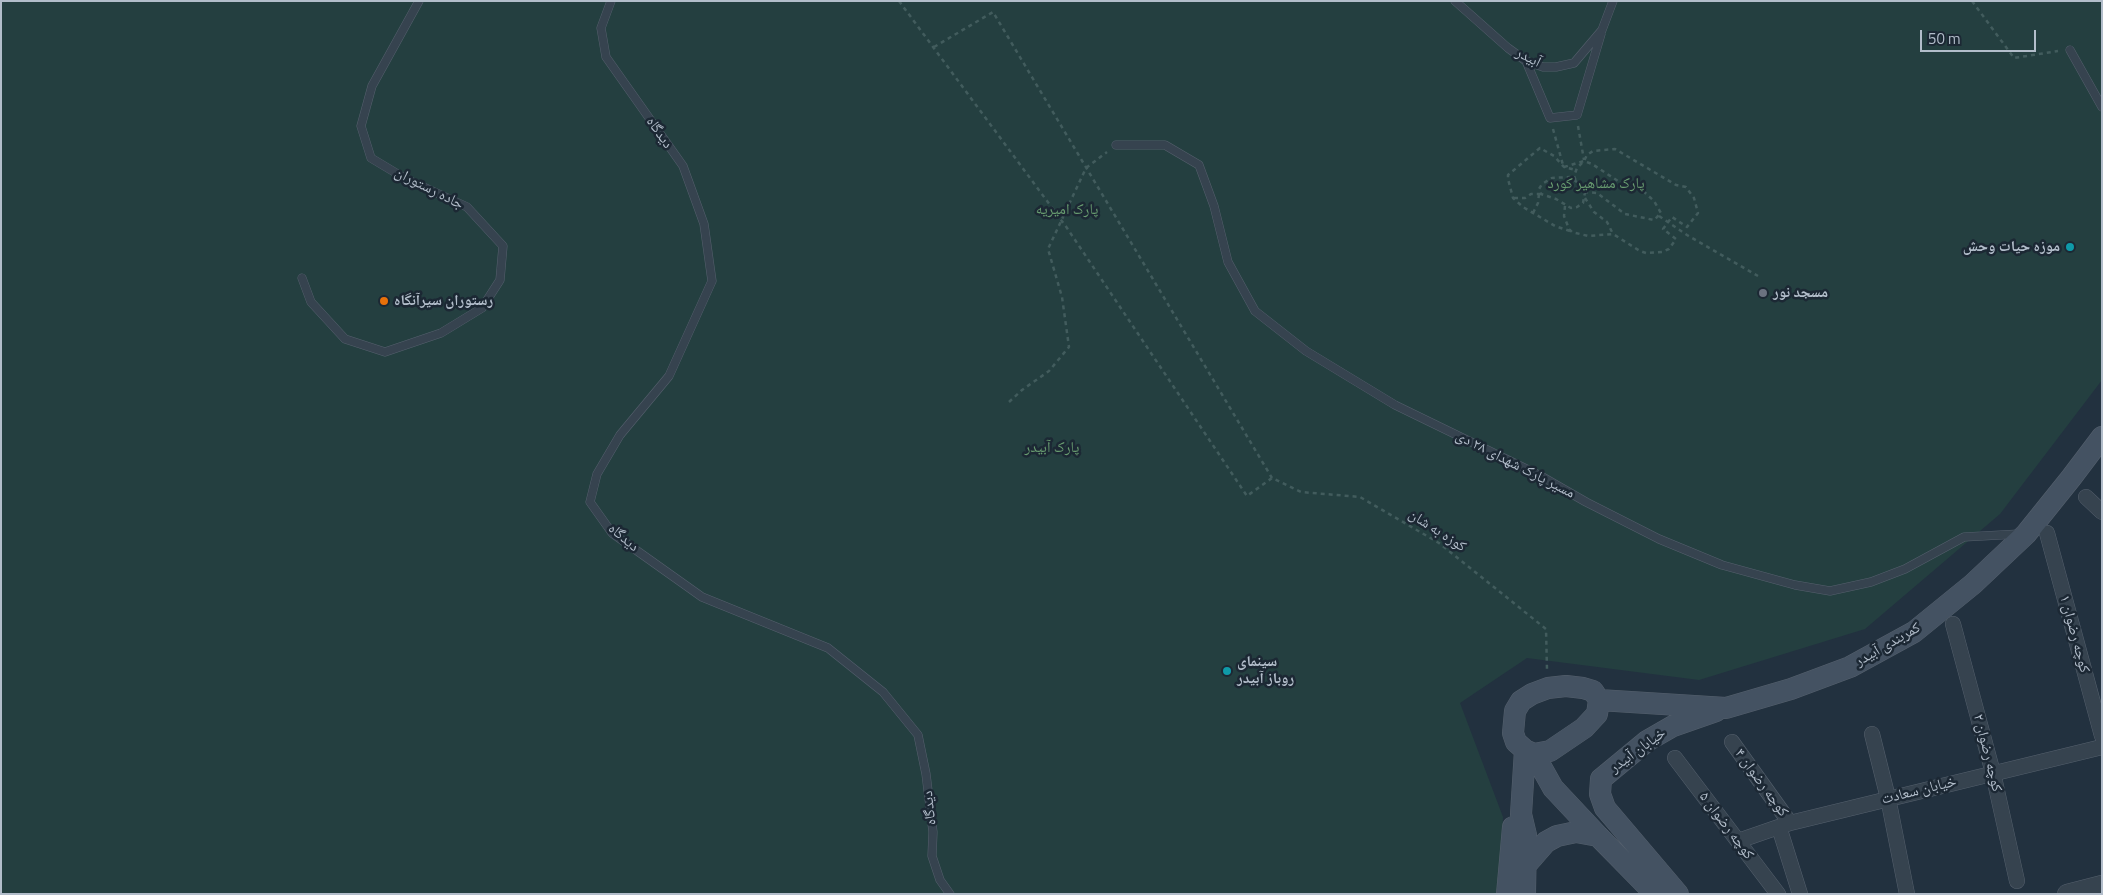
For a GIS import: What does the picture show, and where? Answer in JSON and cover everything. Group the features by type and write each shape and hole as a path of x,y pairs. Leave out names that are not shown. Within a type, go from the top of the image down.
{"main road":[{"name":"کمربندی آبیدر","path":"1599,700 1726,708 1791,689 1850,667 1914,632 2037,533 2102,437"},
{"path":"1530,752 1550,751 1584,728 1597,714 1599,700 1593,691 1566,686 1548,688 1522,701 1515,712 1513,733 1516,742 1530,752 1553,788 1650,891"},
{"name":"خیابان آبیدر","path":"1678,894 1605,808 1600,794 1601,779 1647,741 1674,726 1726,708"},
{"path":"1525,894 1526,835 1521,814 1530,752"},
{"path":"1507,894 1513,827 1521,814"},
{"path":"1526,865 1546,842 1557,836 1576,832 1598,836"}],"street":[{"path":"2086,497 2102,512"},
{"name":"کوچه رضوان ۱","path":"2037,533 2102,736"},
{"name":"کوچه رضوان ۲","path":"1954,624 1992,773 2016,881"},
{"path":"1872,734 1888,798 1907,894"},
{"name":"کوچه رضوان ۴","path":"1732,742 1785,825 1800,894"},
{"name":"خیابان سعادت","path":"1738,841 1785,825 1888,798 2102,747"},
{"name":"کوچه رضوان ۵","path":"1675,758 1778,894"},
{"path":"2067,894 2102,885"}],"lane":[{"name":"جاده رستوران","path":"302,278 311,302 345,339 385,352 441,333 482,308 500,280 503,246 467,207 406,179 371,158 360,126 372,86 419,1"},
{"name":"دیدگاه","path":"611,1 601,28 606,57 683,166 704,224 712,281 668,376 620,435 597,474 590,502 612,533 702,597 828,648 883,692 918,735 926,774 933,832 932,856 940,880 950,894"},
{"name":"آبیدر","path":"1455,1 1526,61 1543,67 1556,67 1574,63 1602,30 1614,1"},
{"path":"1526,61 1550,118 1576,114 1602,30"},
{"path":"2070,50 2102,107"},
{"name":"مسیر پارک شهدای ۲۸ دی","path":"1116,145 1165,145 1199,165 1214,206 1228,262 1255,311 1306,351 1395,405 1539,475 1586,502 1659,538 1722,565 1795,585 1830,591 1871,582 1905,569 1964,537 2037,533"}],"path":[{"path":"899,1 1061,219 1247,496 1272,478 993,12 934,47"},
{"path":"1972,1 2014,58 2070,50"},
{"path":"1576,114 1584,161"},
{"path":"1550,118 1564,167"},
{"path":"1009,402 1049,371 1069,347 1062,297 1048,249 1086,168 1116,145"},
{"path":"1576,170 1564,167 1554,156 1540,148 1537,149 1508,175 1513,198 1555,226 1588,236 1613,234"},
{"path":"1533,213 1538,203 1542,184 1552,178 1570,177 1585,192 1585,198 1594,212 1607,222 1613,234 1640,251 1662,252 1669,249 1676,239 1663,229 1672,217 1687,227 1698,213 1694,198 1686,188 1676,185 1616,149 1593,151 1587,155 1576,170 1574,176 1576,181"},
{"path":"1564,167 1584,161 1592,164 1621,183 1641,189 1661,210 1659,216 1654,220 1625,214 1597,193 1585,192"},
{"path":"1513,198 1525,198 1531,194 1540,194 1556,199 1571,208 1577,208 1585,198"},
{"path":"1565,206 1564,216 1568,228 1572,232"},
{"path":"1659,216 1758,276"},
{"name":"کوزه به شان","path":"1272,478 1300,492 1360,498 1439,543 1546,629 1548,688"}],"green space":[{"name":"پارک آبیدر","path":"1,1 2102,1 2102,380 2000,514 1865,629 1699,680 1527,658 1460,703 1503,817 1500,894 1,894"}],"place":[{"name":"موزه حیات وحش","path":"2070,247"},
{"name":"مسجد نور","path":"1763,293"},
{"name":"رستوران سیرآنگاه","path":"384,301"},
{"name":"سینمای روباز آبیدر","path":"1227,671"}],"park label":[{"name":"پارک مشاهیر کورد","path":"1596,184"},
{"name":"پارک امیریه","path":"1067,210"}]}
